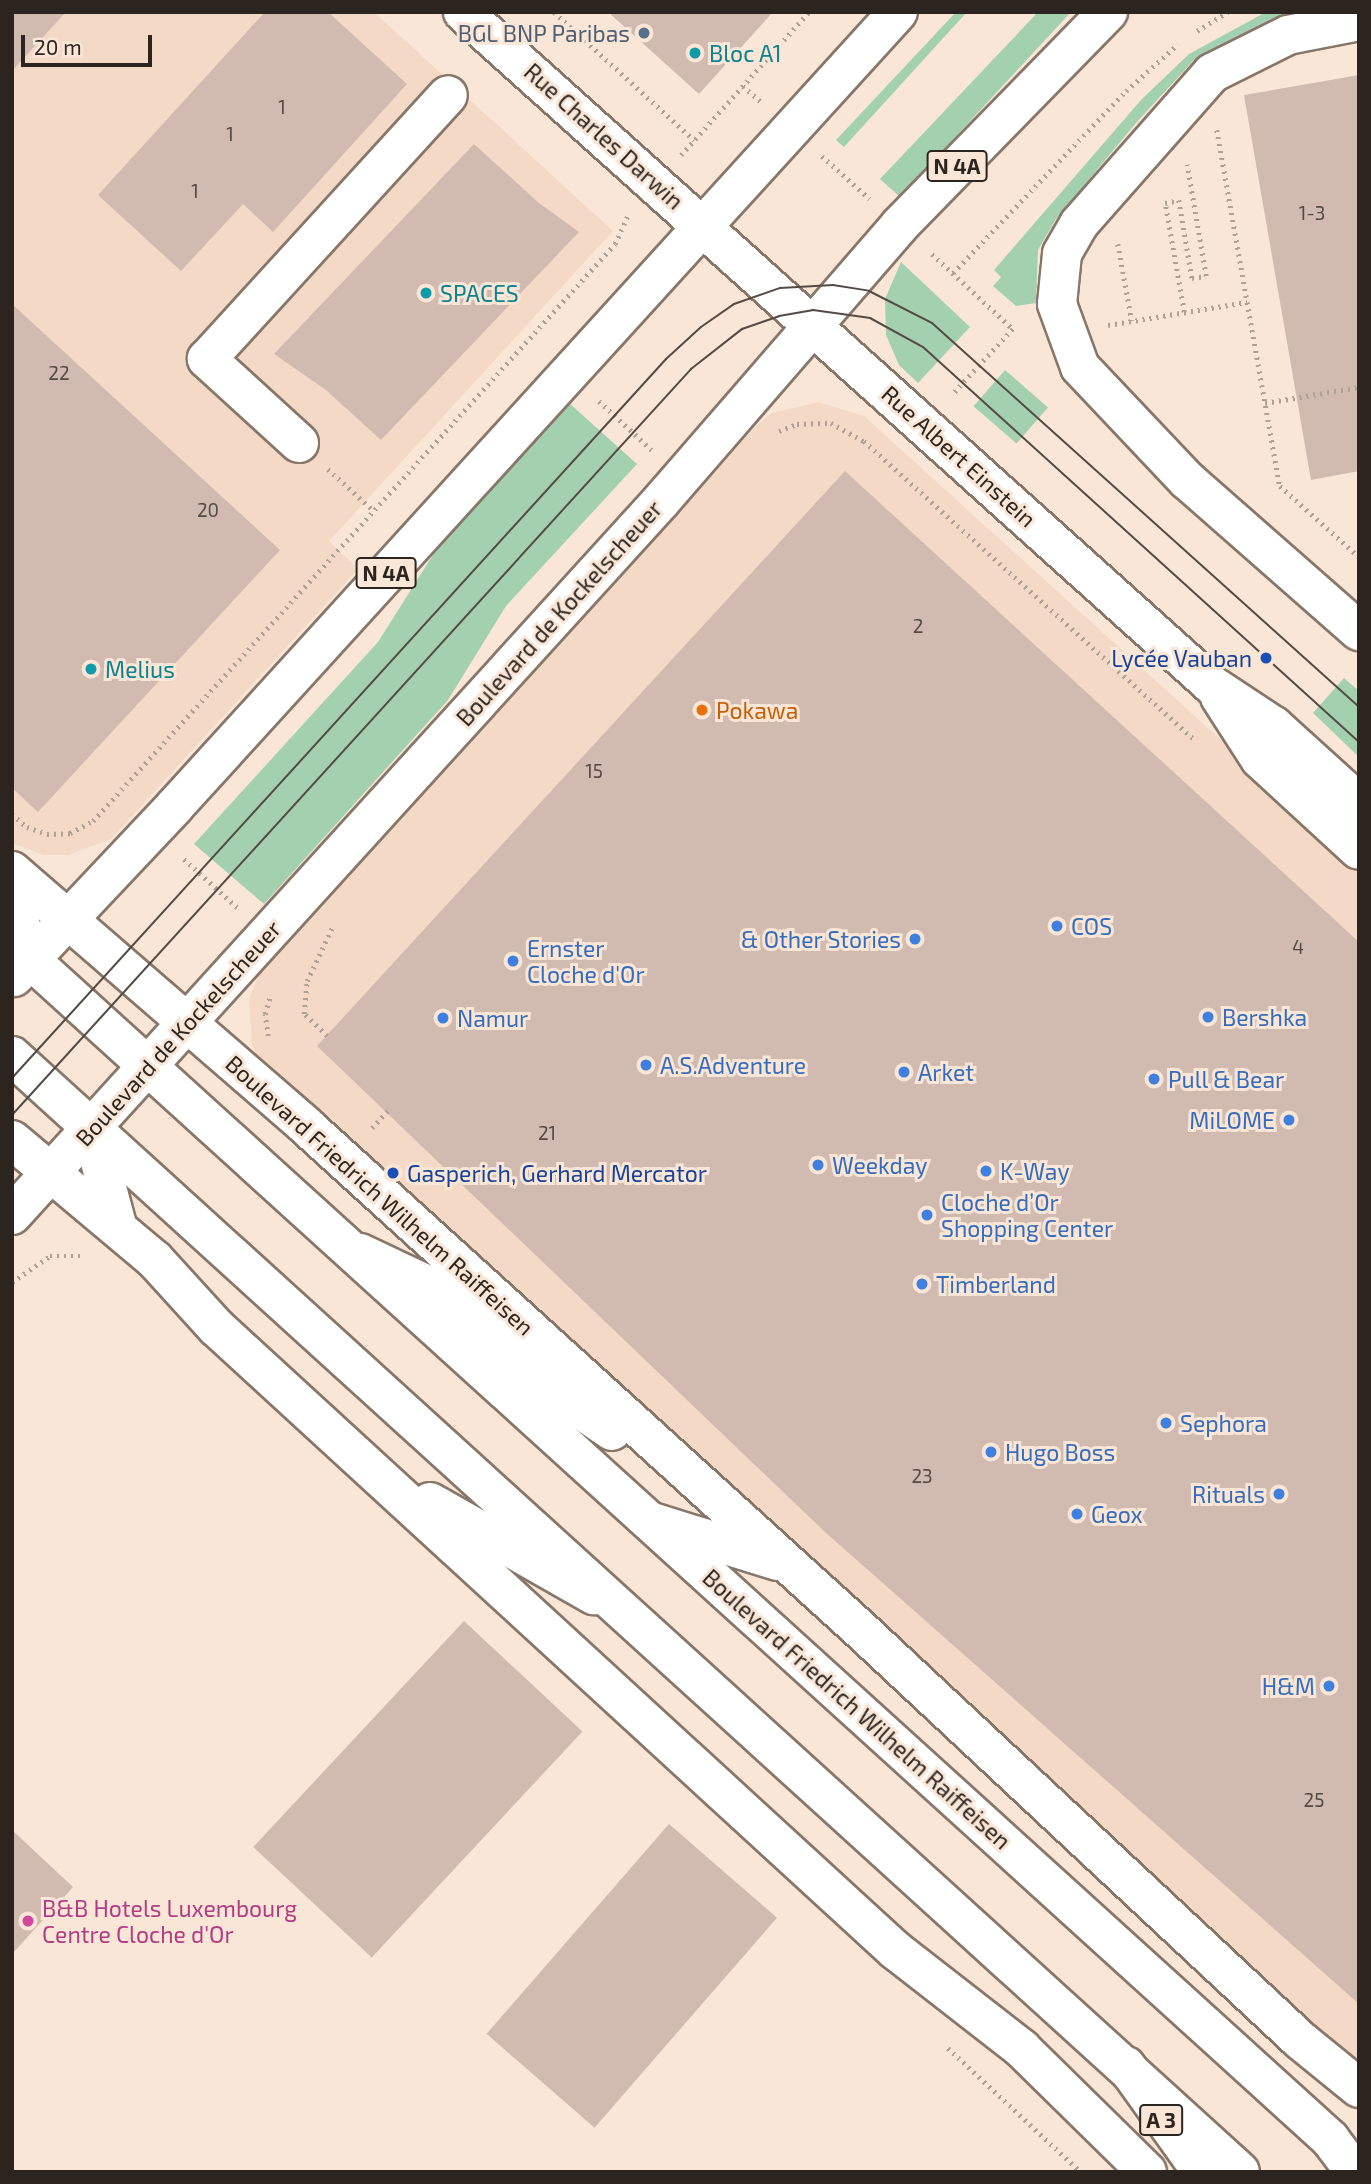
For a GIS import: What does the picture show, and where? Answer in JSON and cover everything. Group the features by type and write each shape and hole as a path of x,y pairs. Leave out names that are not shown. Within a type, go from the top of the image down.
{"main road":[{"name":"N 4A","path":"18,960 68,920 153,830 898,12"},
{"name":"Boulevard de Kockelscheuer","path":"12,1215 682,476 900,225 1108,12"},
{"name":"Rue Charles Darwin","path":"468,14 704,227"},
{"path":"1359,22 1288,35 1212,73 1079,224 1062,254 1057,304 1080,367 1187,480 1359,631"},
{"path":"299,443 207,359 448,94"},
{"name":"Rue Albert Einstein","path":"704,227 1213,686 1274,726 1359,803"},
{"name":"Rue Albert Einstein","path":"1213,686 1260,759 1359,850"},
{"name":"Boulevard Friedrich Wilhelm Raiffeisen","path":"12,871 187,1022 744,1524 1300,2039 1359,2088"},
{"path":"12,893 18,960"},
{"name":"Boulevard Friedrich Wilhelm Raiffeisen","path":"18,960 149,1064 1329,2140 1355,2172"},
{"path":"12,1056 1240,2172"},
{"path":"91,1128 117,1225"},
{"path":"12,1140 117,1225 216,1328 895,1950 1022,2049 1147,2172"},
{"name":"Boulevard Friedrich Wilhelm Raiffeisen","path":"354,1250 436,1289 545,1385 623,1439 685,1494 744,1524"},
{"path":"373,1471 631,1616"},
{"path":"652,1522 789,1565"},
{"name":"A 3","path":"1126,2066 1202,2172"}],"path":[{"path":"554,12 694,140 809,12"},
{"path":"953,273 1126,91 1170,51 1227,12"},
{"path":"743,86 1013,329 1068,332 1247,302"},
{"path":"1222,156 1280,486 1359,557"},
{"path":"1184,312 1165,203 1179,200 1192,278 1206,276 1185,157"},
{"path":"12,814 27,827 47,834 70,833 93,821 615,244 619,226"},
{"path":"1116,231 1132,321"},
{"path":"949,398 1013,329"},
{"path":"528,338 682,476"},
{"path":"1265,403 1359,387"},
{"path":"772,437 797,424 831,423 847,429 889,462 1197,741"},
{"path":"299,443 373,510"},
{"path":"115,796 267,934"},
{"path":"313,944 337,918 307,981 304,1014 327,1036"},
{"path":"270,1043 265,1014 273,992"},
{"path":"364,1136 388,1110"},
{"path":"12,1282 50,1256 77,1254 85,1258"}],"shaded area":[{"path":"12,12 374,12 613,231 329,541 358,569 111,839 68,855 43,855 12,843"},
{"name":"Cloche d’Or Shopping Center","path":"819,402 864,416 1359,865 1359,2060 1320,2032 260,1063 252,1044 249,1000 259,974 273,956 758,424 772,413"}],"green space":[{"path":"956,12 967,12 844,147 836,140"},
{"path":"1038,12 1071,12 900,197 880,179"},
{"path":"1266,12 1304,12 1266,24 1193,61 1136,123 1056,219 1038,250 1036,303 1016,306 993,286 1001,277 994,270 1141,100 1189,54"},
{"path":"901,262 970,327 918,383 899,365 886,335 885,299"},
{"path":"1005,370 1048,407 1017,444 974,406"},
{"path":"568,402 637,464 506,606 448,700 264,904 194,844 378,642 438,547"},
{"path":"1344,678 1359,691 1359,757 1313,713"}],"building":[{"path":"12,12 66,12 12,71"},
{"path":"265,12 328,12 407,84 273,232 243,204 181,271 98,195"},
{"name":"Bloc A1","path":"608,12 773,12 699,94"},
{"path":"1359,75 1359,471 1311,480 1244,95"},
{"name":"SPACES","path":"474,144 539,203 579,232 381,440 326,390 274,354"},
{"name":"Melius","path":"12,304 280,550 38,812 12,788"},
{"name":"Cloche d’Or Shopping Center","path":"845,471 1359,942 1359,2004 825,1532 317,1046"},
{"path":"464,1621 582,1731 372,1957 253,1847"},
{"path":"669,1824 777,1918 595,2128 487,2034"},
{"name":"B&B Hotels Luxembourg Centre Cloche d'Or","path":"12,1830 73,1887 12,1954"}],"tram line":[{"path":"12,1078 666,359 701,327 734,304 780,288 833,285 869,291 932,323 1359,707"},
{"path":"12,1115 691,369 742,329 779,316 813,310 870,318 923,347 1359,742"}],"place":[{"name":"BGL BNP Paribas","path":"644,33"},
{"name":"Bloc A1","path":"695,53"},
{"name":"SPACES","path":"426,293"},
{"name":"Lycée Vauban","path":"1266,658"},
{"name":"Melius","path":"91,669"},
{"name":"Pokawa","path":"702,710"},
{"name":"COS","path":"1057,926"},
{"name":"& Other Stories","path":"915,939"},
{"name":"Ernster Cloche d'Or","path":"513,961"},
{"name":"Bershka","path":"1208,1017"},
{"name":"Namur","path":"443,1018"},
{"name":"A.S.Adventure","path":"646,1065"},
{"name":"Arket","path":"904,1072"},
{"name":"Pull & Bear","path":"1154,1079"},
{"name":"MiLOME","path":"1289,1120"},
{"name":"Weekday","path":"818,1165"},
{"name":"K-Way","path":"986,1171"},
{"name":"Gasperich, Gerhard Mercator","path":"393,1173"},
{"name":"Cloche d’Or Shopping Center","path":"927,1215"},
{"name":"Timberland","path":"922,1284"},
{"name":"Sephora","path":"1166,1423"},
{"name":"Hugo Boss","path":"991,1452"},
{"name":"Rituals","path":"1279,1494"},
{"name":"Geox","path":"1077,1514"},
{"name":"H&M","path":"1329,1686"},
{"name":"B&B Hotels Luxembourg Centre Cloche d'Or","path":"28,1921"}]}
